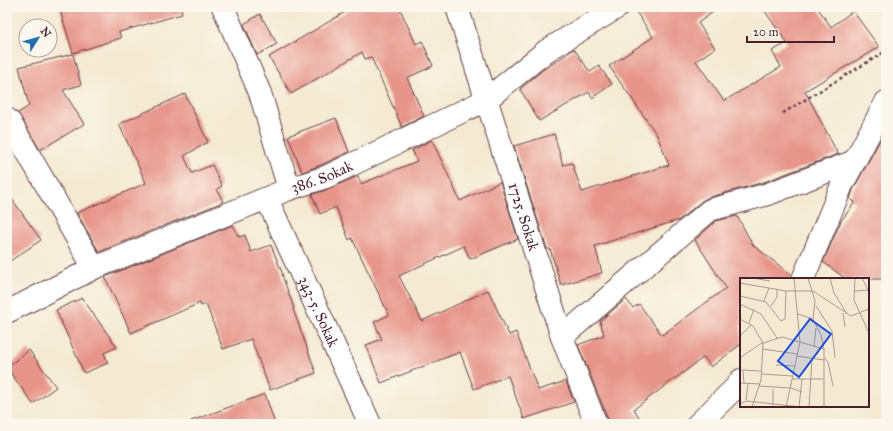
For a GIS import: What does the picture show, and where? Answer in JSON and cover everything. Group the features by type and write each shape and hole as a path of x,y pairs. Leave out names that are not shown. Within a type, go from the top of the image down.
{"street":[{"path":"223,7 260,94 289,189"},
{"name":"1725. Sokak","path":"457,7 562,337 596,424"},
{"name":"386. Sokak","path":"7,312 94,268 289,189 326,177 486,100 546,51 618,7"},
{"path":"803,278 842,185 886,102"},
{"path":"7,120 10,122 94,268"},
{"path":"562,337 710,210 768,194 855,161"},
{"name":"343-5. Sokak","path":"268,198 370,424"},
{"path":"698,424 740,381"}],"path":[{"path":"783,114 886,51"}],"building":[{"path":"59,7 181,7 182,14 119,32 121,38 73,53"},
{"path":"357,7 399,7 416,44 422,41 433,66 407,78 424,116 402,127 371,57 365,59 362,52 291,94 269,57 347,11"},
{"path":"633,7 720,7 698,23 715,48 696,61 724,101 781,67 772,51 787,43 762,7 817,7 831,27 853,11 879,47 805,91 838,154 764,182 707,198 679,220 595,246 602,273 561,285 550,249 547,249 514,146 554,134 563,165 572,163 582,192 669,165 657,135 609,66 653,37"},
{"path":"260,14 277,44 257,55 244,24"},
{"path":"574,49 590,72 599,66 612,84 592,98 589,92 539,121 520,89 545,68"},
{"path":"73,54 81,85 63,90 84,124 40,150 18,113 29,106 19,67"},
{"path":"185,94 208,142 184,156 192,173 212,165 222,186 217,189 223,202 99,252 77,213 146,183 119,124"},
{"path":"336,118 349,152 302,172 288,136"},
{"path":"886,129 886,279 845,278 823,262 841,221 855,202 850,199 853,190"},
{"path":"432,140 460,201 500,182 518,239 470,259 464,246 399,276 422,321 488,290 509,335 516,332 538,390 566,381 574,402 524,419 508,376 474,389 460,352 381,383 366,345 382,339 374,322 389,315 352,238 349,240 336,207 320,214 312,195 358,176 361,184 417,161 412,150"},
{"path":"7,192 41,240 7,263"},
{"path":"737,216 753,245 791,275 791,278 740,278 740,345 711,367 704,357 634,409 643,424 608,424 608,419 578,345 604,335 600,321 626,299 633,308 639,304 662,335 726,288 695,240 716,221"},
{"path":"233,225 239,237 245,235 251,252 271,245 283,275 294,308 293,309 316,373 270,390 251,339 223,349 206,304 201,306 200,303 131,333 105,277"},
{"path":"82,298 117,347 104,353 108,363 84,373 56,310"},
{"path":"29,350 56,387 33,404 7,368"},
{"path":"265,394 275,424 192,424 191,421"}]}
